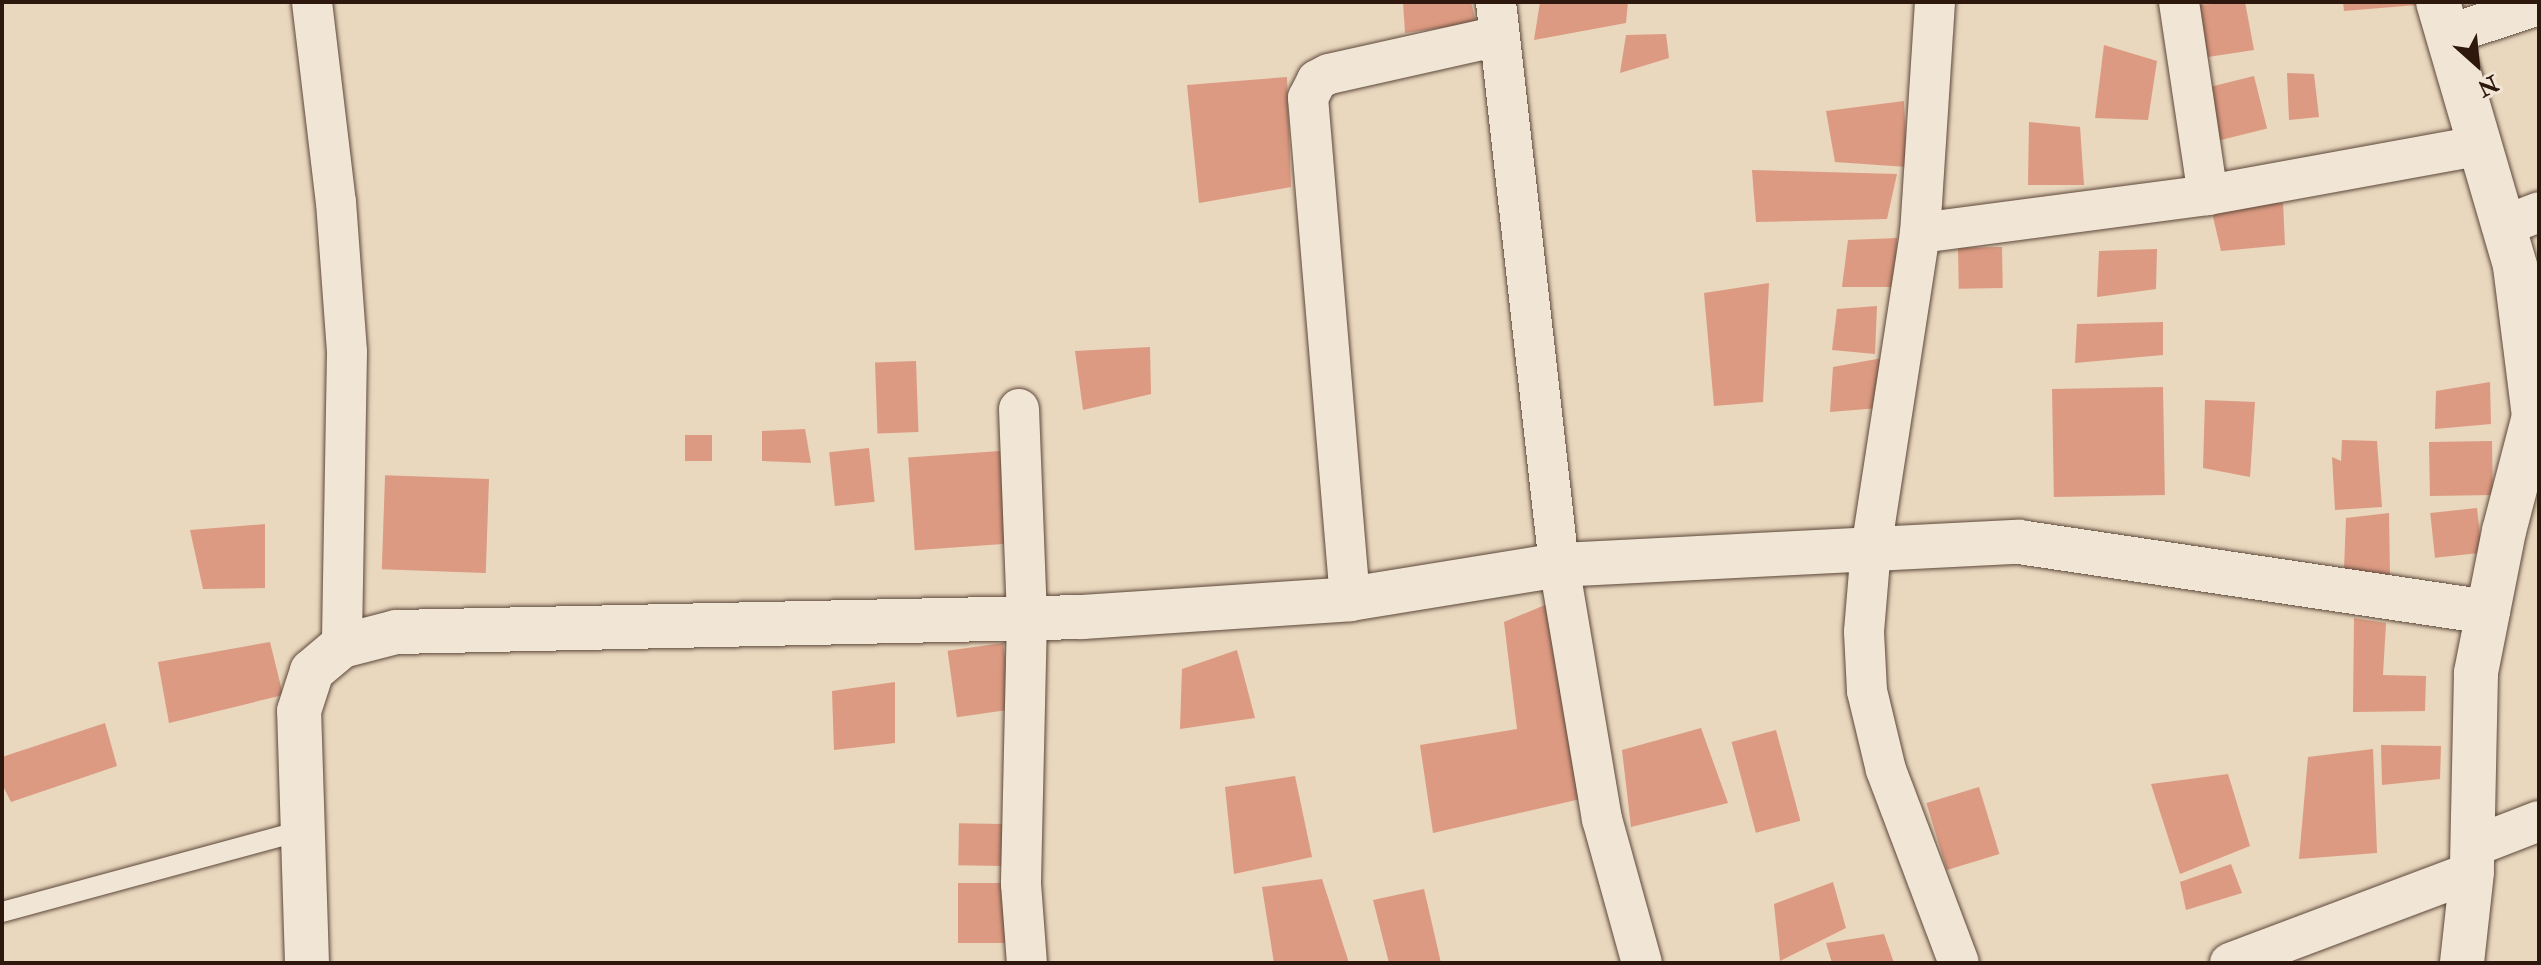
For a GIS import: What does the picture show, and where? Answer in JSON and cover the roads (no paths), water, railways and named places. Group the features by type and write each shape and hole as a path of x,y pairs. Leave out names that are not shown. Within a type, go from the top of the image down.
{"street":[{"path":"312,2 336,202 347,352 342,646"},
{"path":"1935,2 1920,233 1871,548 1864,632 1867,691 1886,770 1959,963"},
{"path":"2179,2 2208,195"},
{"path":"2462,963 2472,860 2476,673 2534,416 2515,266 2521,219 2478,146 2443,19 2539,5"},
{"path":"1350,599 1308,98 1317,80 1329,74 1497,19 1559,565 1602,819 1642,963"},
{"path":"1920,233 2208,195 2478,146"},
{"path":"1019,409 1027,617 1021,869 1027,963"},
{"path":"307,963 299,711 312,671 342,646 396,632 1027,617 1350,599 1559,565 2019,542 2488,612"},
{"path":"2230,963 2472,860 2539,821"}],"lane":[{"path":"2,912 303,830"}]}
